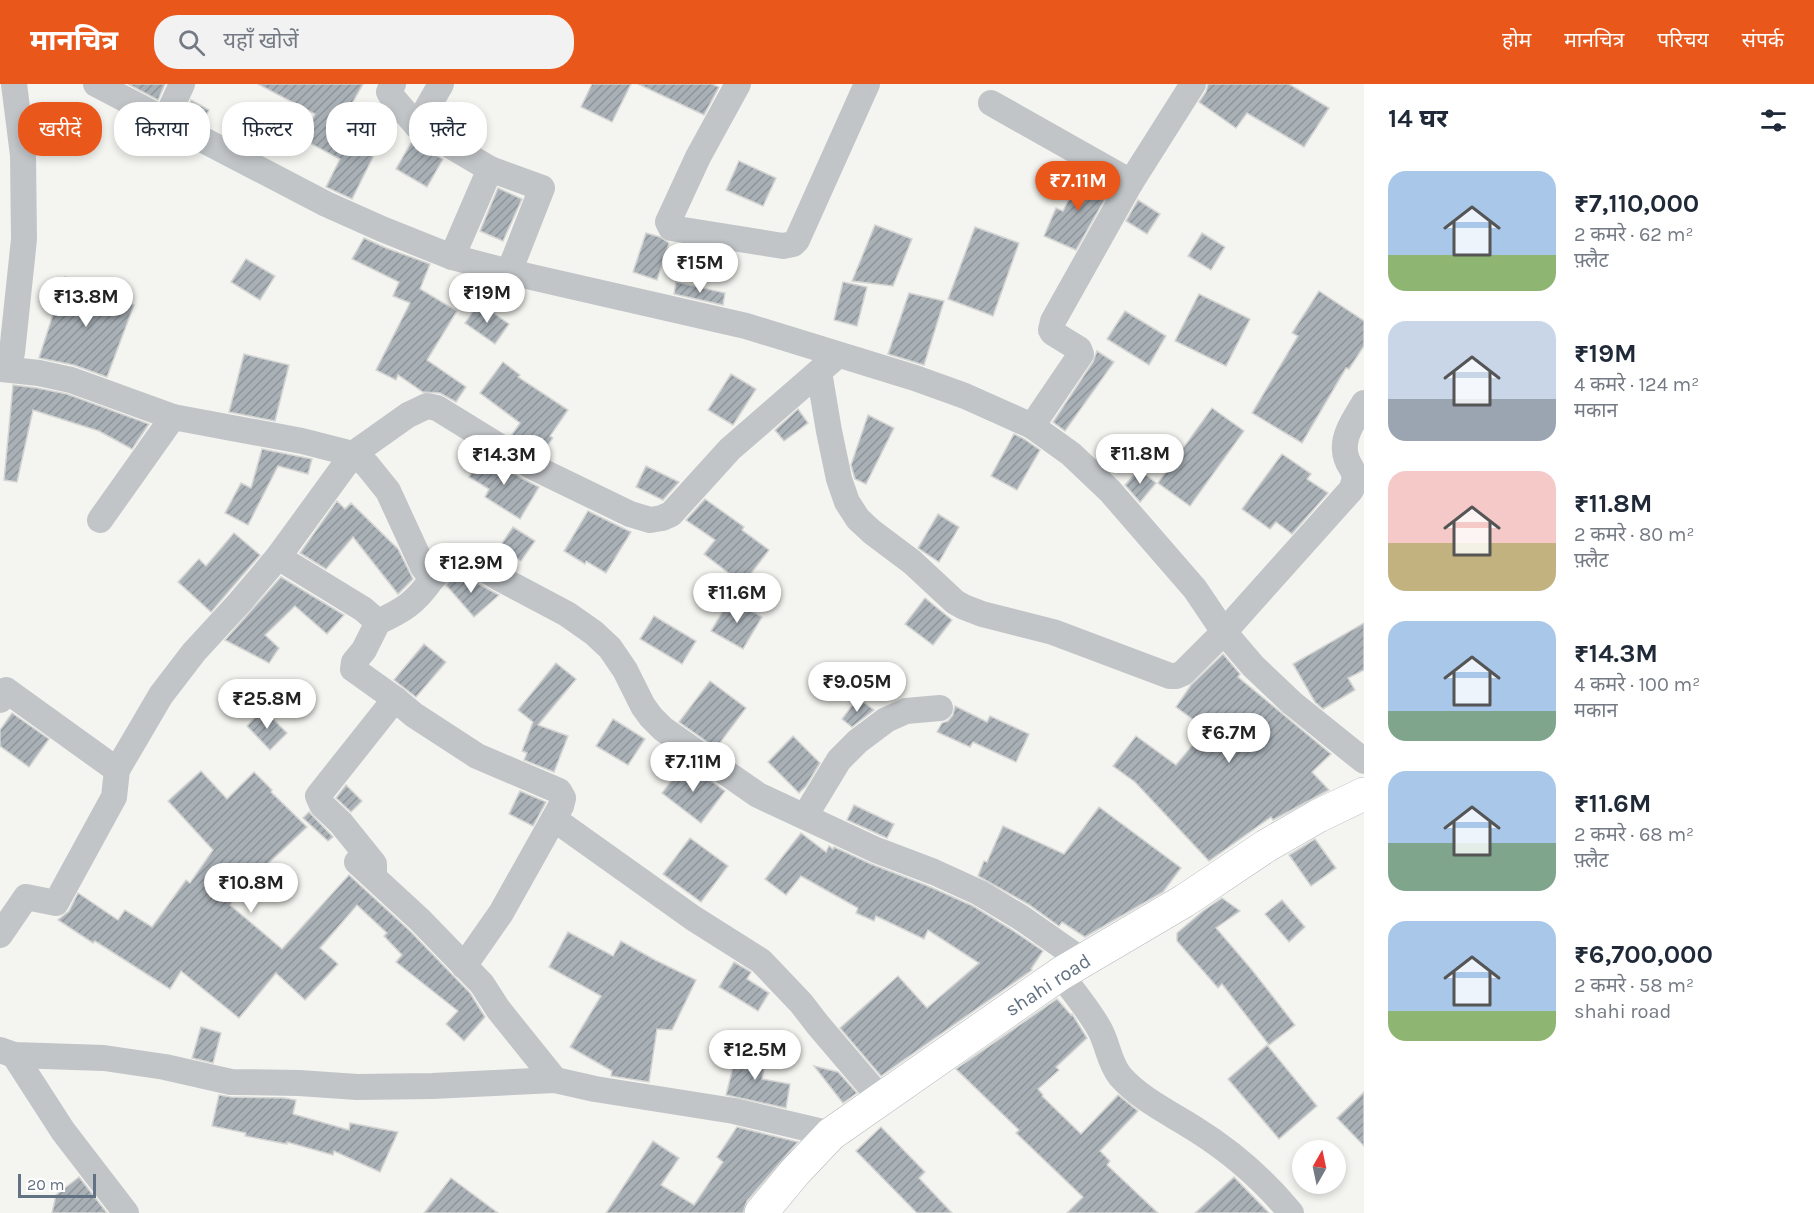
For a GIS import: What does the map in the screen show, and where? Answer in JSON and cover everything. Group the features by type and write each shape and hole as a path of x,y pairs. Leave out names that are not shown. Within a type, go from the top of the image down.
{"street":[{"path":"96,84 130,102"},
{"path":"174,102 182,84"},
{"path":"393,84 389,92 409,117"},
{"path":"431,102 441,84"},
{"path":"738,84 698,158 668,222 671,228 783,246 793,244 797,240 867,84"},
{"path":"1032,426 1081,354 1079,348 1053,333 1051,330 1053,321 1131,182 1193,84"},
{"path":"9,86 23,155 24,239 12,353 1,369 39,373 71,380 173,417 303,441 353,454 368,465 388,491 423,567 432,579"},
{"path":"991,103 1131,182"},
{"path":"210,144 326,204 452,257 746,326 828,364 915,378 964,396 1032,426 1071,454 1110,491 1195,589 1224,632 1253,666 1292,703 1364,760"},
{"path":"468,156 490,169 542,188 509,272"},
{"path":"452,257 490,169"},
{"path":"0,935 26,897 56,903 114,797 117,770 161,695 188,660 278,557 353,454 408,415 426,406 437,408 541,471 630,514 650,520 671,514 730,449 828,364"},
{"path":"828,364 829,431 839,479 847,502 858,519 912,562 955,602 982,614 1053,632 1170,676 1183,673 1224,632 1351,490 1355,482 1355,475 1344,449 1351,428 1364,403"},
{"path":"100,520 173,417"},
{"path":"464,966 501,913 564,798 559,790 477,756 414,716 395,699 353,669 354,662 364,650 378,622 403,610 422,593 452,557 458,556 567,614 594,633 610,648 625,670 643,706 663,729 758,795 876,850 980,893 1020,916 1071,967 1120,1076 1140,1094 1229,1151 1255,1173 1291,1213"},
{"path":"278,557 363,609 378,622"},
{"path":"0,700 6,690 117,770"},
{"path":"395,699 318,796 322,805 341,822 374,864 366,869 482,984 498,1009 555,1080"},
{"path":"805,816 839,760 858,741 886,720 906,711 940,708"},
{"name":"shahi road","path":"761,1213 831,1134 1071,967 1184,901 1266,846 1318,816 1364,794"},
{"path":"554,819 693,918 761,961 801,1002 882,1100"},
{"path":"7,1053 104,1058 165,1067 231,1082 357,1087 555,1080 595,1089 734,1111 831,1134"},
{"path":"7,1053 126,1213"}],"building":[{"path":"128,84 165,84 158,100"},
{"path":"258,84 363,84 353,102 326,102 326,152 314,145 314,102 292,102"},
{"path":"592,84 631,84 612,122 581,107"},
{"path":"638,84 712,84 719,87 704,115"},
{"path":"1208,84 1289,84 1329,108 1304,147 1247,113 1236,128 1199,102"},
{"path":"409,146 409,156 438,156 443,159 427,187 396,169"},
{"path":"334,156 374,156 352,199 326,187 340,159"},
{"path":"739,161 776,178 763,206 726,190"},
{"path":"1083,172 1111,188 1076,250 1044,236 1056,208 1063,211"},
{"path":"498,188 522,199 503,241 480,231"},
{"path":"1138,200 1160,214 1147,234 1126,221"},
{"path":"875,225 912,239 893,286 852,281"},
{"path":"975,227 1019,243 993,316 948,299"},
{"path":"646,233 660,237 669,243 657,280 633,272"},
{"path":"1202,233 1225,247 1211,270 1188,256"},
{"path":"364,238 430,264 420,289 457,311 427,360 466,387 456,402 440,393 423,392 398,375 396,380 376,370 410,303 393,296 399,282 352,259"},
{"path":"246,259 275,276 260,300 231,282"},
{"path":"65,277 102,288 101,293 134,305 107,377 74,365 39,358"},
{"path":"676,282 725,293 723,305 674,294"},
{"path":"843,282 867,287 857,326 834,320"},
{"path":"1319,291 1364,321 1364,346 1349,369 1346,368 1302,443 1252,413 1298,336 1292,333"},
{"path":"909,293 944,301 924,365 888,354"},
{"path":"1199,294 1250,319 1226,366 1175,341"},
{"path":"479,303 509,324 495,344 465,323"},
{"path":"1125,311 1166,336 1149,365 1107,339"},
{"path":"1097,351 1114,362 1065,431 1053,422 1093,362"},
{"path":"244,354 289,365 275,421 229,412"},
{"path":"503,362 520,375 518,377 568,410 550,436 553,438 541,454 511,436 520,423 480,393"},
{"path":"731,374 756,389 733,425 708,410"},
{"path":"13,385 67,394 149,424 132,449 99,431 33,410 17,482 4,480"},
{"path":"1212,408 1244,431 1190,506 1158,483"},
{"path":"798,409 808,423 784,441 775,430"},
{"path":"868,415 894,428 866,484 855,479 851,465"},
{"path":"1014,434 1040,450 1017,490 991,476"},
{"path":"262,449 312,459 308,474 278,466 248,525 225,513 241,483 251,488"},
{"path":"482,454 539,487 520,519 485,497 489,489 469,477"},
{"path":"1282,454 1311,474 1307,479 1328,493 1292,534 1276,522 1270,529 1242,509"},
{"path":"646,466 679,482 663,500 636,487"},
{"path":"1139,469 1156,483 1140,502 1125,485"},
{"path":"705,499 744,527 742,530 769,550 743,584 704,554 715,540 686,520"},
{"path":"337,501 345,509 351,503 398,549 413,579 398,594 353,537 326,569 300,553"},
{"path":"588,511 631,532 606,573 564,551"},
{"path":"938,514 959,527 939,562 918,548"},
{"path":"513,527 535,541 521,561 500,546"},
{"path":"234,533 260,555 211,612 178,582 199,559 206,566"},
{"path":"458,573 499,595 474,617 446,585"},
{"path":"281,577 344,615 327,634 295,606 265,635 279,648 269,663 225,640"},
{"path":"925,598 952,620 933,645 905,624"},
{"path":"730,599 762,617 743,649 711,631"},
{"path":"654,616 696,641 682,664 640,639"},
{"path":"1364,623 1364,670 1348,678 1355,690 1323,709 1315,702 1293,664"},
{"path":"424,644 446,662 416,697 394,680"},
{"path":"1223,654 1240,674 1238,677 1331,754 1312,772 1329,790 1273,820 1271,817 1209,861 1135,782 1113,766 1136,736 1176,765 1206,729 1176,707 1191,685"},
{"path":"556,663 576,679 538,725 568,736 554,772 524,760 527,753 522,751 533,722 518,710"},
{"path":"710,681 746,708 716,748 679,722"},
{"path":"858,698 874,710 852,727 842,719"},
{"path":"955,706 987,722 990,716 1029,734 1016,762 973,742 970,747 937,732 942,723 948,721 953,715"},
{"path":"263,709 287,733 270,750 247,726"},
{"path":"12,713 49,739 29,767 0,746 0,730"},
{"path":"613,719 645,739 628,765 596,746"},
{"path":"793,736 820,763 799,793 768,762"},
{"path":"685,763 725,791 701,823 662,793"},
{"path":"201,771 227,799 254,772 307,827 241,889 230,905 282,949 349,875 410,931 470,993 485,1017 464,1041 446,1024 458,1011 396,962 402,955 384,936 387,933 357,905 320,948 338,964 305,1000 276,973 239,1018 181,971 170,989 58,920 69,911 78,893 118,920 125,910 152,927 186,880 190,883 213,850 168,801"},
{"path":"346,785 362,801 351,812 336,798"},
{"path":"520,791 546,802 533,826 509,814"},
{"path":"854,805 894,824 887,838 847,820"},
{"path":"1099,807 1181,868 1163,892 1085,937 1062,922 1059,926 1028,904 978,876 1003,826 1064,854"},
{"path":"309,812 333,837 328,841 303,818"},
{"path":"801,833 826,852 829,846 833,849 834,847 973,906 1043,951 1032,970 881,1076 840,1028 898,976 927,1008 979,963 928,930 924,939 876,916 874,921 856,913 858,908 801,876 786,895 765,879"},
{"path":"690,838 728,866 701,902 663,874"},
{"path":"1315,839 1336,868 1311,886 1289,855"},
{"path":"1222,898 1240,911 1216,928 1295,1025 1269,1045 1222,984 1218,988 1177,941 1177,933"},
{"path":"1282,900 1305,927 1289,942 1265,914"},
{"path":"568,932 613,956 621,941 696,980 672,1030 657,1029 649,1082 611,1076 612,1071 570,1047 601,996 549,967"},
{"path":"734,962 751,972 747,979 769,993 758,1011 719,987"},
{"path":"1057,999 1072,1014 1087,1038 1056,1067 1059,1070 1038,1089 1042,1096 1081,1134 1118,1095 1138,1111 1100,1151 1110,1161 1107,1165 1158,1213 1067,1213 1083,1197 1016,1133 1019,1130 956,1069"},
{"path":"201,1027 221,1033 213,1063 192,1058"},
{"path":"1267,1045 1317,1106 1279,1139 1228,1079"},
{"path":"738,1047 767,1055 762,1079 790,1084 786,1108 726,1095"},
{"path":"814,1066 838,1072 857,1093 843,1103"},
{"path":"1364,1092 1364,1146 1337,1118"},
{"path":"219,1095 296,1100 293,1114 349,1130 350,1123 398,1132 380,1172 334,1151 333,1155 287,1142 287,1144 245,1136 246,1133 212,1126"},
{"path":"737,1127 798,1142 747,1201 743,1213 606,1213 653,1141 679,1158 661,1185 694,1205 723,1162 717,1157"},
{"path":"881,1127 925,1172 919,1178 952,1213 917,1213 856,1151"},
{"path":"79,1177 107,1213 52,1213 56,1195"},
{"path":"1234,1177 1269,1213 1195,1213"},
{"path":"451,1178 498,1213 424,1213"}]}
